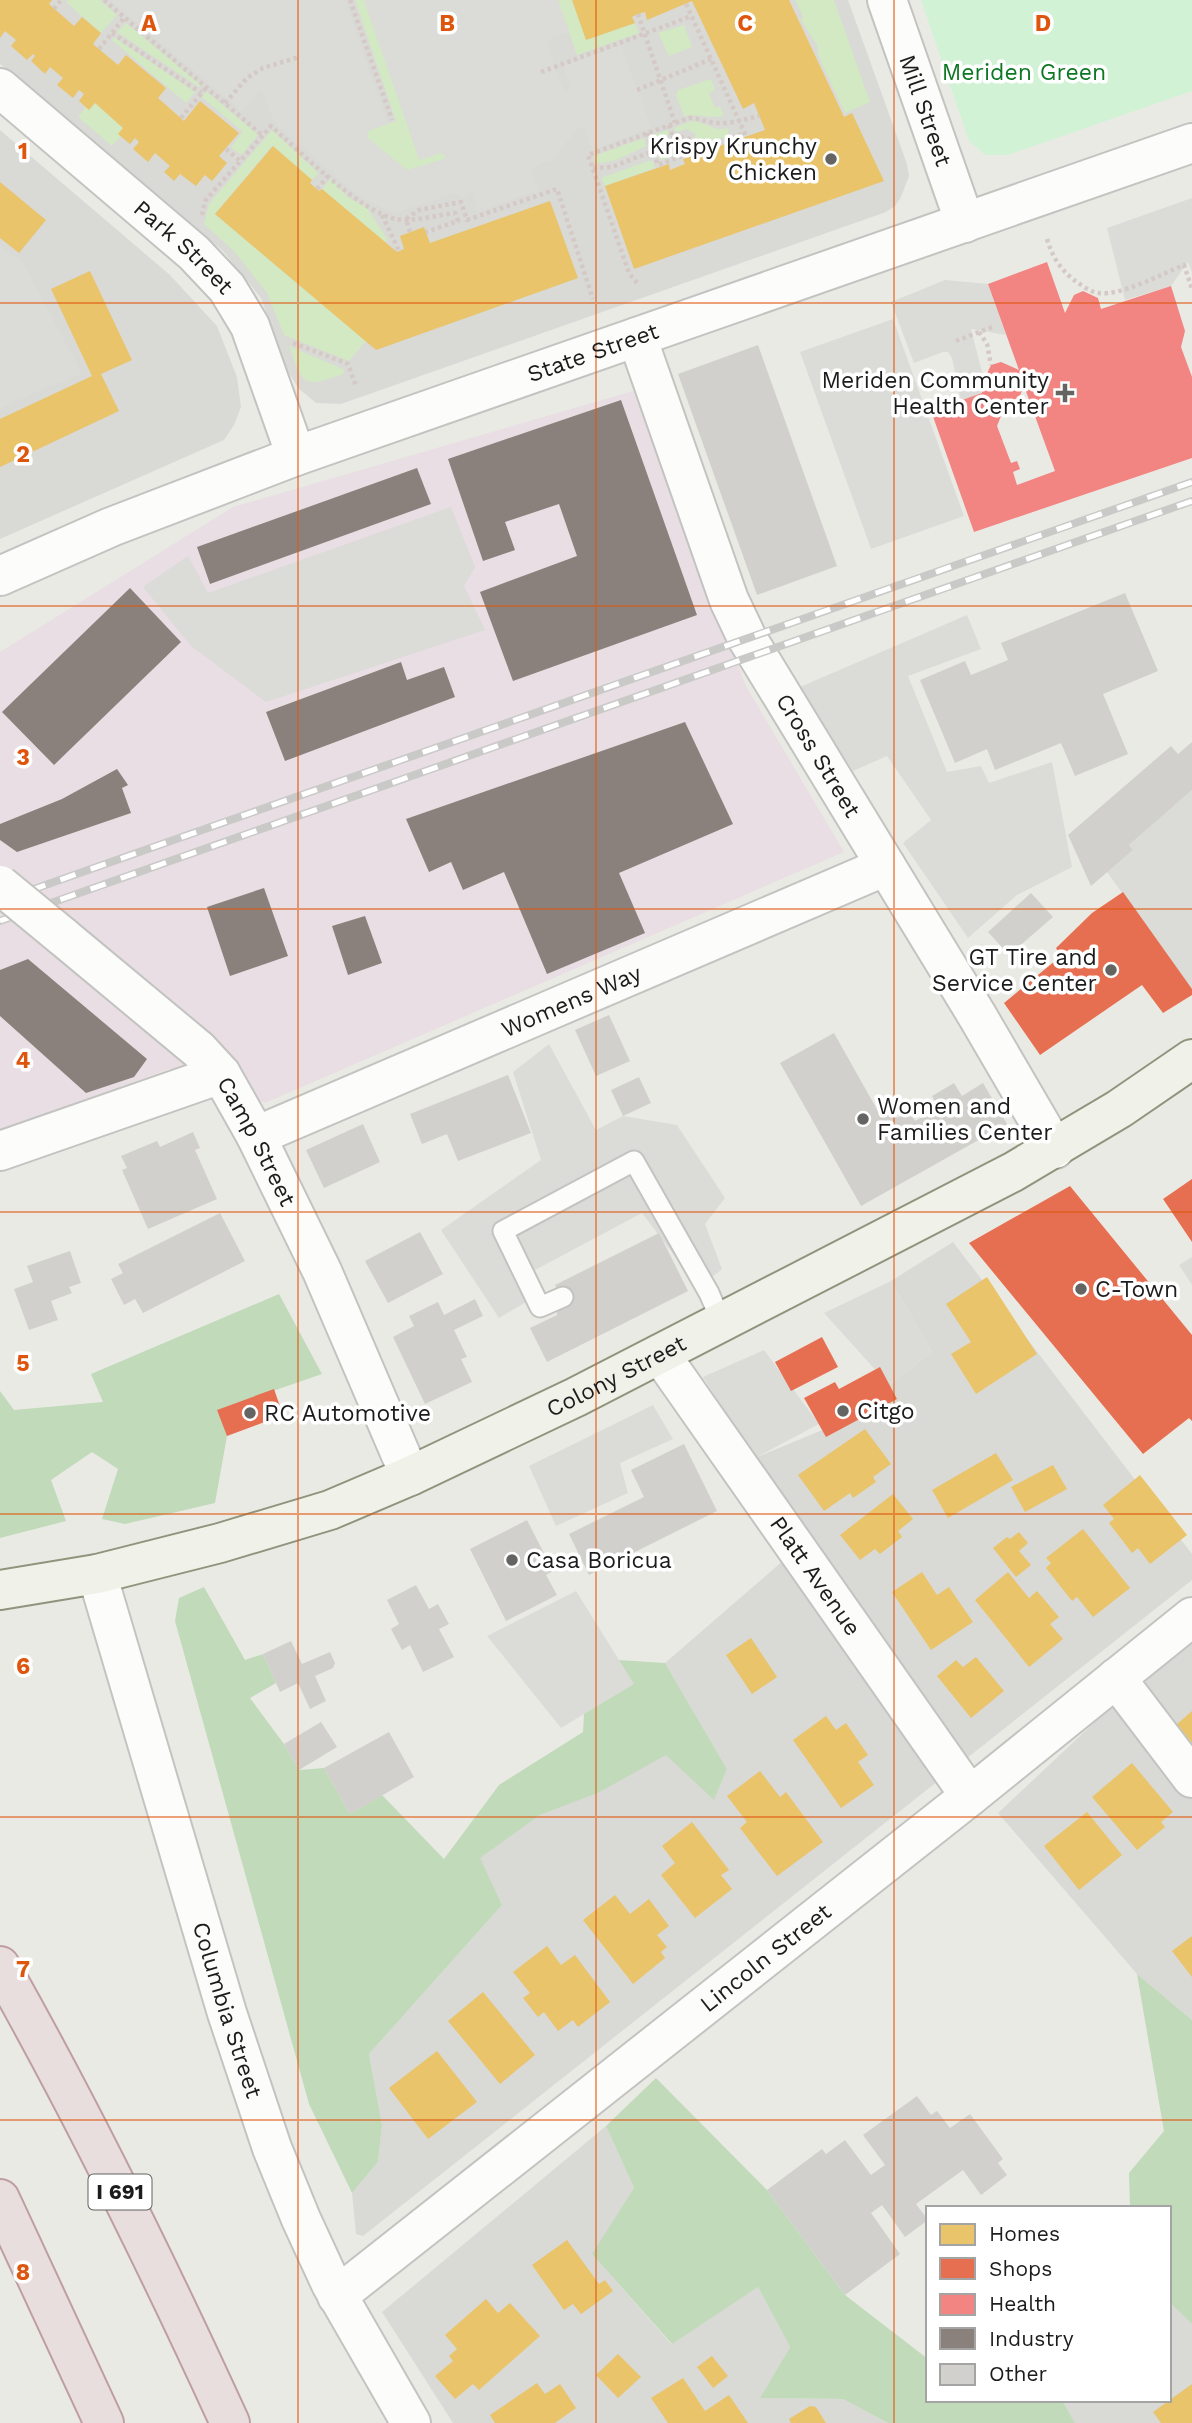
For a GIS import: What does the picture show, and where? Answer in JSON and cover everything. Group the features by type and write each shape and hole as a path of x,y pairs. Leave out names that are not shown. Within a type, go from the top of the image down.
{"highway":[{"name":"I 691","path":"0,1966 112,2176 230,2423"},
{"path":"0,2199 104,2423"}],"main road":[{"name":"Colony Street","path":"0,1590 97,1574 220,1543 342,1505 410,1476 660,1354 1055,1149 1192,1059"}],"street":[{"name":"Mill Street","path":"887,0 965,223"},
{"name":"Park Street","path":"0,88 194,253 227,288 250,326 296,456"},
{"name":"State Street","path":"0,576 188,496 296,456 1192,143"},
{"name":"Cross Street","path":"637,337 729,600 747,638 1055,1149"},
{"path":"0,604 74,543"},
{"name":"Womens Way","path":"256,1136 886,866"},
{"name":"Camp Street","path":"0,885 200,1050 221,1074 256,1136 322,1271 410,1476"},
{"path":"0,1152 221,1074"},
{"name":"Platt Avenue","path":"660,1354 970,1796"},
{"name":"Columbia Street","path":"97,1574 246,2073 280,2170 337,2297 411,2423"},
{"name":"Lincoln Street","path":"337,2297 1192,1617"},
{"path":"1116,1678 1192,1778"}],"lane":[{"path":"563,1297 540,1307 503,1231 634,1161 671,1240 709,1293 722,1322"}],"path":[{"path":"54,9 61,0"},
{"path":"104,0 262,135"},
{"path":"351,0 360,37 392,120"},
{"path":"647,133 658,165 745,135 686,4"},
{"path":"638,14 660,80 673,138"},
{"path":"541,72 692,16"},
{"path":"99,49 124,18"},
{"path":"112,33 201,93"},
{"path":"225,103 247,78 264,68 299,57"},
{"path":"637,90 711,59"},
{"path":"181,118 206,88"},
{"path":"637,283 629,273 588,155 689,118 701,118 713,123 759,116"},
{"path":"200,226 205,201 271,126 354,197 382,214 395,219 406,219 455,212 458,221 426,232"},
{"path":"670,150 667,141 681,136 693,140 702,148"},
{"path":"226,149 240,161"},
{"path":"593,168 612,167 653,151"},
{"path":"317,189 328,176"},
{"path":"406,219 419,210 461,202 467,220 556,189 593,299"},
{"path":"382,214 399,251"},
{"path":"406,219 410,232"},
{"path":"1047,239 1055,260 1065,272 1085,287 1099,293 1118,291 1184,265 1192,289"},
{"path":"956,341 995,326"},
{"path":"979,332 986,344 992,365"},
{"path":"291,342 348,365 356,386"}],"shaded area":[{"path":"0,0 848,0 909,176 901,197 895,206 886,212 341,404 316,403 299,389 287,370 261,298 222,250 0,64"},
{"path":"110,0 345,0 388,124 368,131 368,138 409,170 444,159 446,155 441,153 420,160 364,0 558,0 569,32 551,38 547,43 563,90 566,93 571,88 563,66 621,45 651,128 592,150 585,128 579,127 550,162 531,168 538,190 478,212 472,193 463,197 456,193 394,213 362,198 279,127 263,93 259,91 242,111"},
{"path":"0,130 170,275 217,326 237,377 241,407 224,440 0,539"},
{"path":"1192,198 1192,272 1188,262 1171,286 1125,300 1107,228"},
{"path":"0,245 23,263 82,373 0,408"},
{"path":"945,280 988,284 1006,335 971,329 984,380 982,393 961,401 952,358 948,352 914,363 891,302"},
{"path":"893,319 964,516 871,549 800,352"},
{"path":"633,391 746,686 844,852 265,1103 169,1069 0,1131 0,652 233,507"},
{"path":"451,507 475,567 464,586 485,630 266,702 191,646 143,587 188,556 208,593"},
{"path":"967,615 981,649 908,676 947,772 981,766 989,783 1052,762 1072,867 1017,895 968,938 903,843 931,820 887,756 853,771 800,687"},
{"path":"1192,790 1192,989 1107,872 1133,850 1129,845"},
{"path":"549,1044 596,1130 623,1116 677,1125 725,1198 705,1224 722,1269 699,1288 642,1213 535,1270 545,1291 499,1318 441,1230 541,1160 513,1072"},
{"path":"953,1242 1192,1554 1192,1580 363,2236 356,2234 352,2193 378,2162 382,2125 369,2054 502,1905 479,1858 540,1815 598,1793 666,1754 714,1799 727,1769 665,1663 808,1539 755,1458 897,1399 889,1385 932,1352 891,1281"},
{"path":"1192,1257 1192,1285 1179,1265"},
{"path":"891,1281 932,1352 889,1385 824,1313"},
{"path":"764,1350 819,1424 755,1458 703,1377"},
{"path":"653,1405 673,1439 620,1463 628,1493 556,1526 529,1466"},
{"path":"576,1591 634,1684 561,1728 487,1636"},
{"path":"1192,1639 1192,2020 1137,1974 998,1813 1145,1675"},
{"path":"606,2126 634,2188 593,2255 671,2344 758,2287 790,2347 760,2398 843,2399 888,2423 453,2423 382,2312"},
{"path":"1171,2304 1192,2324 1192,2423 1075,2423 1063,2402 1171,2402"}],"green space":[{"path":"100,0 117,15 101,33 66,2"},
{"path":"355,0 364,0 419,159 441,153 446,155 444,159 409,170 368,138 368,131 396,121"},
{"path":"558,0 572,0 586,40 635,23 639,33 577,55"},
{"path":"795,0 834,0 870,102 845,113 818,55 817,45 801,20 803,17"},
{"name":"Meriden Green","path":"921,0 1192,0 1192,91 1008,155 985,155 969,141"},
{"path":"126,23 201,85 199,87 117,32"},
{"path":"684,25 692,47 669,56 658,33"},
{"path":"114,37 195,92 186,103 112,40"},
{"path":"711,79 715,90 709,93 715,108 720,106 724,116 684,116 676,95 678,90"},
{"path":"206,91 258,135 241,155 231,147 243,132 202,97"},
{"path":"95,103 123,128 121,136 112,146 78,117 86,107 89,110"},
{"path":"691,121 719,129 728,128 729,132 727,136 703,145 695,137 696,134 687,129 676,132 674,128"},
{"path":"272,130 319,173 312,180 272,146 215,214 366,341 349,361 284,335 267,293 234,251 204,224 209,204"},
{"path":"668,130 669,135 659,139 664,155 691,146 695,149 660,160 652,135"},
{"path":"644,138 646,146 616,160 596,164 594,156"},
{"path":"653,161 655,168 605,186 601,178"},
{"path":"330,179 348,197 367,208 388,240 385,242 322,189"},
{"path":"289,346 343,369 345,373 321,381 307,380 298,369"},
{"path":"279,1294 322,1374 218,1410 227,1436 215,1503 125,1524 102,1519 118,1469 92,1452 51,1480 66,1521 0,1538 0,1391 14,1410 103,1402 91,1374"},
{"path":"204,1587 245,1660 263,1654 276,1683 250,1698 284,1744 299,1770 324,1768 350,1814 382,1795 444,1859 499,1785 583,1732 587,1658 665,1663 727,1769 714,1800 666,1755 598,1793 540,1815 480,1858 502,1905 369,2054 382,2125 378,2162 352,2193 309,2104 175,1621 179,1598"},
{"path":"1137,1974 1192,2020 1192,2324 1171,2304 1171,2206 1130,2206 1129,2173 1164,2131"},
{"path":"656,2078 767,2190 845,2295 926,2357 926,2402 1063,2402 1075,2423 888,2423 843,2399 760,2398 790,2347 758,2287 672,2344 592,2254 634,2188 606,2126"}],"building: Homes":[{"path":"0,0 52,0 49,4 74,26 82,17 101,33 93,44 118,65 126,55 166,88 158,98 184,121 200,101 239,133 219,156 227,163 212,181 205,175 196,186 180,174 174,181 164,172 170,166 155,153 148,162 133,149 139,142 135,138 130,144 118,134 123,128 95,103 89,110 79,101 84,94 79,90 73,98 57,85 63,78 50,67 45,74 31,61 35,56 33,54 27,60 11,46 16,40 5,31 0,38"},
{"path":"572,0 789,0 844,117 852,113 884,181 634,269 605,186 669,164 670,170 685,164 683,159 765,130 754,103 743,109 692,1 647,20 645,12 638,14 632,17 635,23 586,40"},
{"path":"273,146 312,180 310,183 319,191 322,189 397,252 404,249 400,236 424,227 430,243 550,201 578,278 376,350 215,214"},
{"path":"0,182 46,220 19,253 0,238"},
{"path":"90,271 132,360 101,374 119,411 0,467 0,419 92,376 51,289"},
{"path":"987,1277 1037,1354 976,1394 951,1354 971,1342 946,1304"},
{"path":"865,1429 891,1464 873,1477 876,1482 853,1498 850,1493 824,1511 798,1475"},
{"path":"996,1453 1013,1480 948,1518 932,1490"},
{"path":"1053,1465 1067,1489 1025,1512 1011,1487"},
{"path":"1140,1475 1187,1535 1150,1564 1138,1548 1132,1553 1109,1523 1114,1519 1103,1505"},
{"path":"893,1494 913,1519 898,1531 902,1537 880,1554 875,1549 860,1560 840,1535"},
{"path":"1083,1529 1130,1588 1093,1617 1077,1597 1072,1601 1046,1568 1051,1563 1046,1558"},
{"path":"1019,1532 1028,1543 1019,1551 1031,1565 1016,1577 993,1548"},
{"path":"922,1572 937,1595 949,1587 973,1622 931,1650 892,1592"},
{"path":"1008,1572 1029,1598 1037,1591 1059,1617 1050,1624 1063,1639 1029,1667 975,1600"},
{"path":"751,1638 777,1677 752,1694 726,1655"},
{"path":"976,1657 1004,1691 971,1718 937,1676 956,1660 963,1667"},
{"path":"1192,1711 1192,1743 1176,1725"},
{"path":"826,1716 836,1730 846,1723 868,1755 858,1762 874,1785 841,1808 793,1740"},
{"path":"1132,1763 1173,1812 1161,1822 1165,1827 1137,1850 1092,1797"},
{"path":"760,1771 780,1797 786,1792 823,1842 777,1876 740,1828 747,1822 727,1796"},
{"path":"1087,1812 1122,1855 1079,1890 1044,1846"},
{"path":"692,1822 729,1870 721,1875 732,1889 695,1918 661,1875 675,1863 662,1846"},
{"path":"615,1895 630,1914 649,1899 669,1926 657,1935 667,1947 661,1952 665,1958 633,1984 583,1920"},
{"path":"1192,1936 1192,1977 1172,1951"},
{"path":"547,1946 561,1965 575,1955 610,2002 578,2027 573,2020 558,2031 544,2012 538,2017 523,1998 530,1993 513,1972"},
{"path":"483,1992 535,2055 500,2084 448,2021"},
{"path":"437,2051 477,2102 428,2139 389,2088"},
{"path":"567,2240 599,2284 605,2280 613,2291 581,2314 573,2304 564,2310 532,2265"},
{"path":"486,2299 498,2313 510,2303 540,2336 479,2390 473,2384 455,2399 435,2376 453,2361 449,2356 457,2349 445,2335"},
{"path":"618,2354 641,2377 618,2398 596,2375"},
{"path":"712,2356 728,2376 713,2388 697,2367"},
{"path":"683,2378 705,2411 729,2395 748,2423 668,2423 651,2398"},
{"path":"537,2383 545,2394 560,2384 576,2408 555,2423 495,2423 490,2415"},
{"path":"1192,2384 1192,2423 1161,2423 1153,2412 1171,2402 1171,2399"},
{"path":"810,2406 816,2407 826,2423 791,2423 789,2419"}],"building: Shops":[{"name":"GT Tire and Service Center","path":"1123,892 1192,989 1192,995 1163,1013 1142,985 1040,1055 1004,1003 1061,956 1056,948 1092,913"},
{"path":"1192,1179 1192,1242 1163,1199"},
{"name":"C-Town","path":"1070,1186 1192,1335 1192,1421 1189,1418 1143,1454 969,1243"},
{"name":"Citgo","path":"822,1337 838,1367 791,1391 775,1362"},
{"name":"Citgo","path":"880,1367 897,1399 826,1437 804,1398 835,1382 839,1389"},
{"name":"RC Automotive","path":"274,1389 283,1415 227,1436 217,1410"}],"building: Health":[{"path":"1047,262 1065,313 1074,295 1083,291 1098,298 1101,309 1171,286 1185,331 1181,347 1192,377 1192,458 974,532 931,411 982,393 991,365 1001,362 1019,370 988,284","holes":["1024,386 1055,471 1017,485 1013,472 1020,469 1017,461 1011,463 997,426 1001,416 1013,412"]}],"building: Industry":[{"path":"621,400 697,615 513,681 480,592 577,556 559,504 505,522 515,550 483,561 448,459"},
{"path":"417,468 431,504 210,584 197,547"},
{"path":"130,588 181,642 54,765 2,712"},
{"path":"401,662 407,680 444,667 455,697 285,761 266,712"},
{"path":"685,722 733,824 619,873 645,933 547,974 504,872 463,890 451,862 429,872 406,819"},
{"path":"117,769 128,785 122,788 131,813 17,852 0,840 0,824 62,799"},
{"path":"264,888 288,956 230,976 207,907"},
{"path":"365,916 382,963 348,975 332,926"},
{"path":"28,959 147,1059 134,1077 86,1093 0,1016 0,970"}],"building: Other":[{"path":"758,345 837,566 757,595 678,374"},
{"path":"1125,593 1158,671 1103,694 1128,754 1075,776 1061,743 995,770 987,749 955,763 920,680 965,661 971,675 1008,660 1001,643"},
{"path":"1192,742 1192,790 1129,845 1133,850 1091,886 1068,835 1171,746 1178,754"},
{"path":"1031,893 1053,917 1009,955 988,932"},
{"path":"609,1015 630,1061 596,1076 575,1030"},
{"name":"Women and Families Center","path":"834,1033 879,1113 891,1106 897,1118 909,1111 915,1121 939,1108 932,1096 954,1083 962,1096 983,1083 1007,1124 861,1206 780,1063"},
{"path":"508,1075 531,1133 458,1161 447,1134 422,1144 410,1114"},
{"path":"639,1077 651,1103 623,1116 611,1090"},
{"path":"363,1124 380,1162 324,1188 306,1150"},
{"path":"193,1132 200,1148 195,1150 217,1199 148,1229 122,1170 127,1168 121,1156 157,1141 160,1147"},
{"path":"220,1213 245,1261 143,1313 135,1299 124,1305 111,1279 123,1273 118,1264"},
{"path":"420,1232 443,1274 388,1303 365,1261"},
{"path":"659,1233 688,1291 547,1362 530,1328 557,1315 558,1291 555,1285"},
{"path":"70,1251 81,1283 69,1287 72,1293 51,1301 58,1320 29,1330 14,1289 33,1282 27,1266"},
{"path":"475,1299 483,1316 454,1330 467,1357 461,1359 472,1382 425,1404 393,1337 414,1326 409,1316 438,1302 444,1315"},
{"path":"684,1444 717,1511 589,1575 569,1534 644,1497 631,1470"},
{"name":"Casa Boricua","path":"527,1520 553,1571 546,1575 557,1595 506,1621 470,1549"},
{"path":"416,1585 429,1609 438,1604 449,1624 439,1629 454,1657 423,1672 410,1645 402,1650 391,1629 399,1624 387,1600"},
{"path":"291,1641 302,1664 330,1652 335,1663 333,1668 315,1676 326,1701 310,1709 298,1683 280,1692 263,1654"},
{"path":"321,1722 337,1747 299,1770 284,1744"},
{"path":"389,1732 414,1777 350,1814 324,1768"},
{"path":"917,2096 931,2115 937,2111 950,2128 970,2114 1003,2159 998,2163 1007,2175 981,2195 963,2170 916,2204 926,2221 905,2237 882,2205 871,2213 900,2254 845,2295 767,2190 822,2149 826,2154 845,2140 871,2175 885,2165 863,2135"}],"railway":[{"path":"0,901 1192,482"},
{"path":"0,921 1192,501"}],"place":[{"name":"Krispy Krunchy Chicken","path":"831,159"},
{"name":"Meriden Community Health Center","path":"1065,393"},
{"name":"GT Tire and Service Center","path":"1111,970"},
{"name":"Women and Families Center","path":"863,1119"},
{"name":"C-Town","path":"1081,1289"},
{"name":"Citgo","path":"843,1411"},
{"name":"RC Automotive","path":"250,1413"},
{"name":"Casa Boricua","path":"512,1560"}]}
